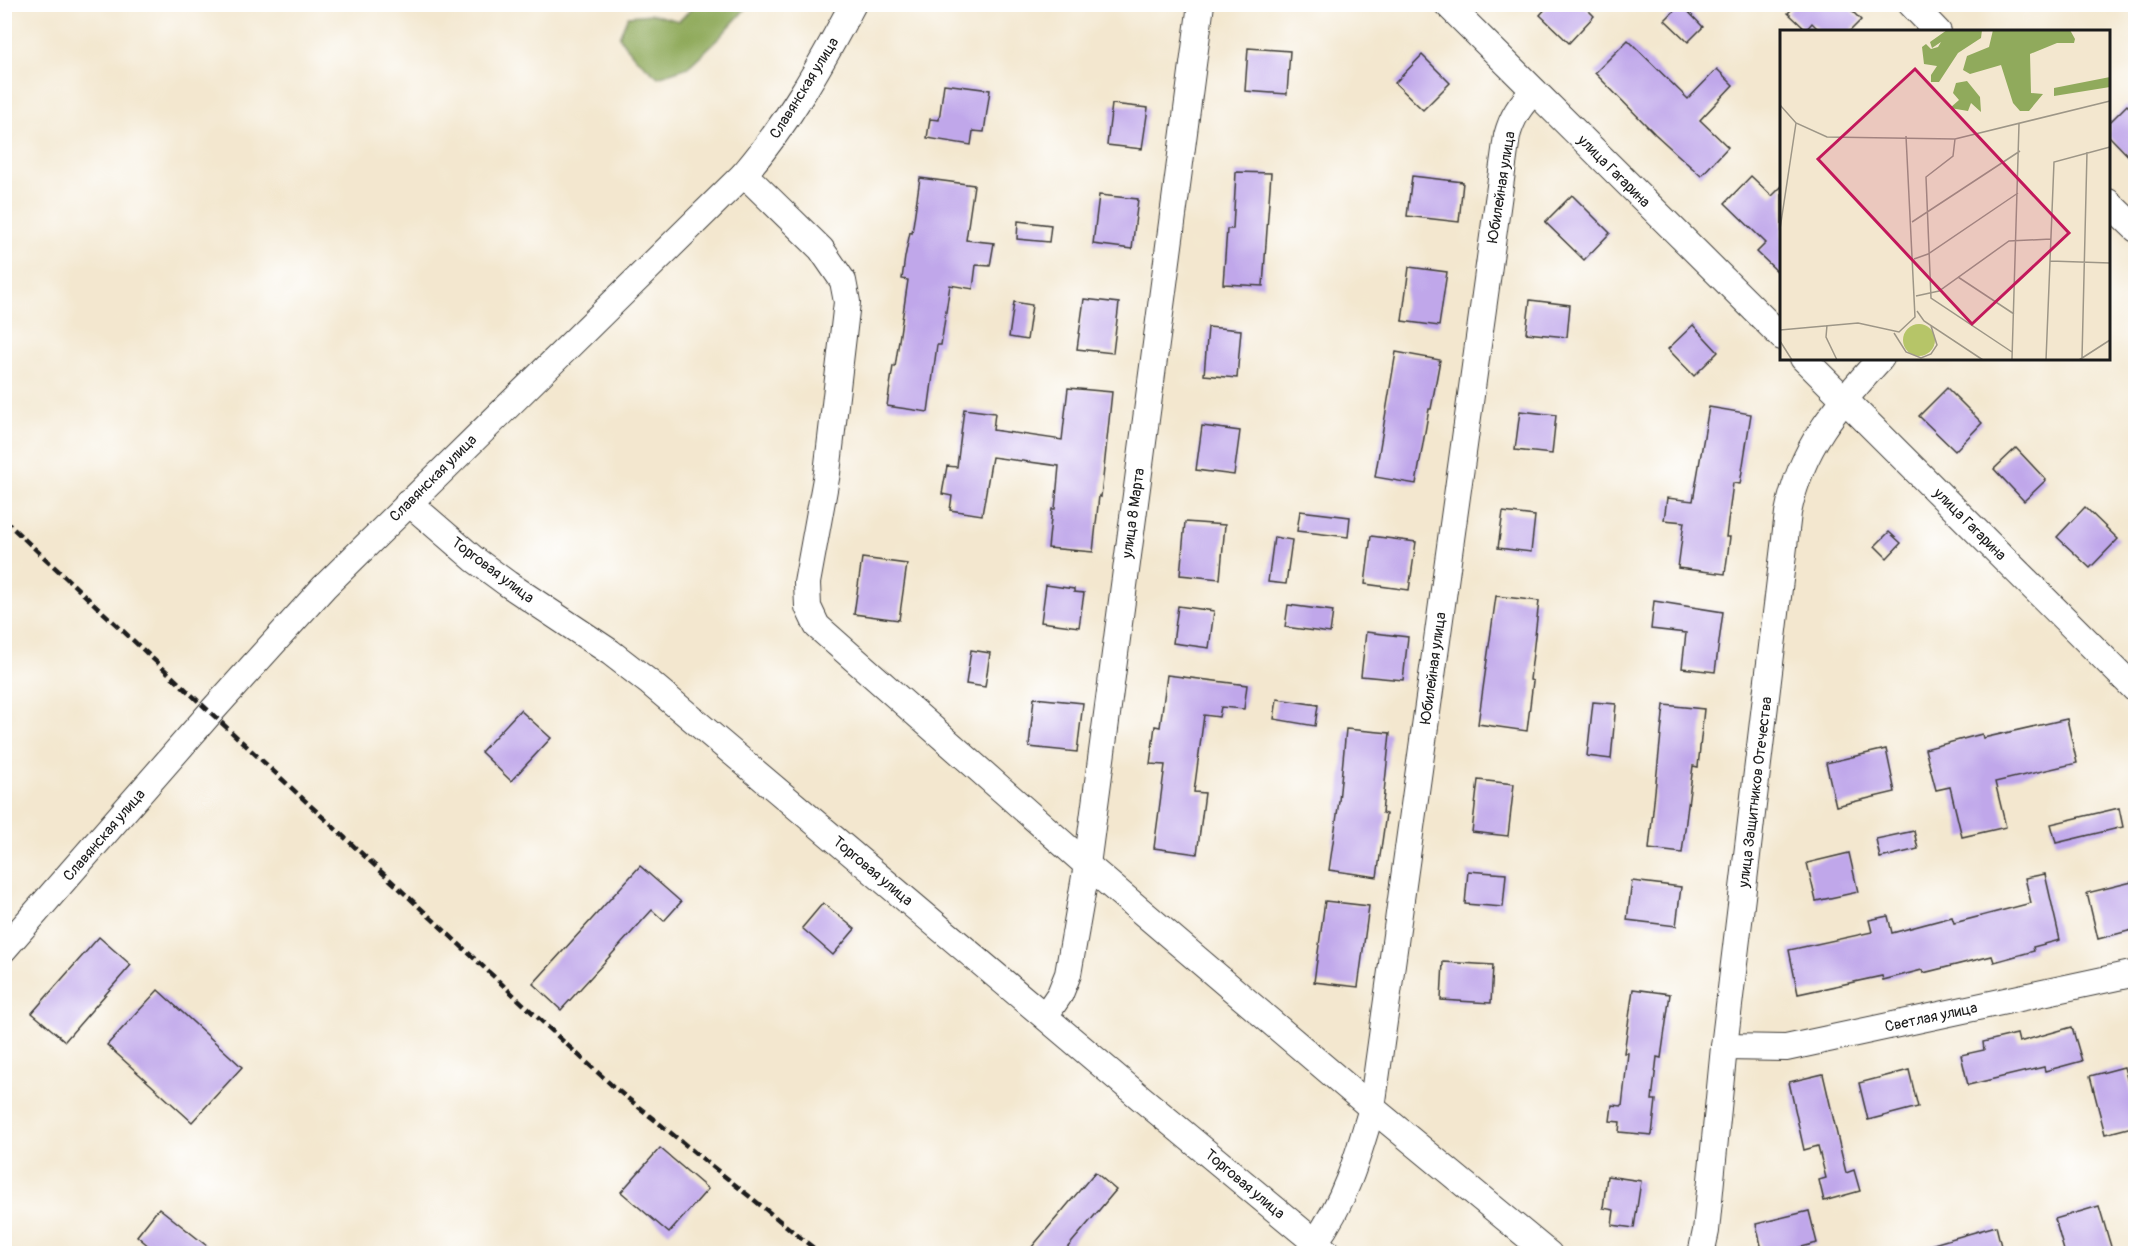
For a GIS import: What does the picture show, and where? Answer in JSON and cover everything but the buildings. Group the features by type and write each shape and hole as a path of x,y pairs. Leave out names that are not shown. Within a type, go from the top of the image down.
{"street":[{"name":"Славянская улица","path":"4,949 324,587 744,174 790,116 853,4"},
{"name":"улица 8 Марта","path":"1045,1016 1060,994 1068,974 1087,865 1201,4"},
{"name":"улица Гагарина","path":"1447,4 1780,335"},
{"path":"1911,4 1936,30"},
{"name":"Юбилейная улица","path":"1322,1248 1330,1222 1342,1198 1358,1155 1372,1108 1507,136 1511,120 1521,104 1534,91"},
{"path":"744,174 821,249 843,281 847,302 827,473 807,583 808,607 817,626 1087,865 1372,1108 1549,1254"},
{"path":"2110,203 2136,230"},
{"name":"улица Гагарина","path":"1805,360 2136,690"},
{"name":"улица Защитников Отечества","path":"1701,1254 1706,1231 1724,1047 1792,491 1801,465 1814,440 1844,398 1879,360"},
{"name":"Торговая улица","path":"408,502 474,559 610,652 650,683 1322,1248"},
{"name":"Светлая улица","path":"1724,1047 1786,1048 2136,973"}],"green space":[{"path":"695,5 749,5 688,67 658,77 635,57 619,37 628,16 652,14 679,21"}],"railway":[{"path":"4,520 615,1088 821,1254"}]}
